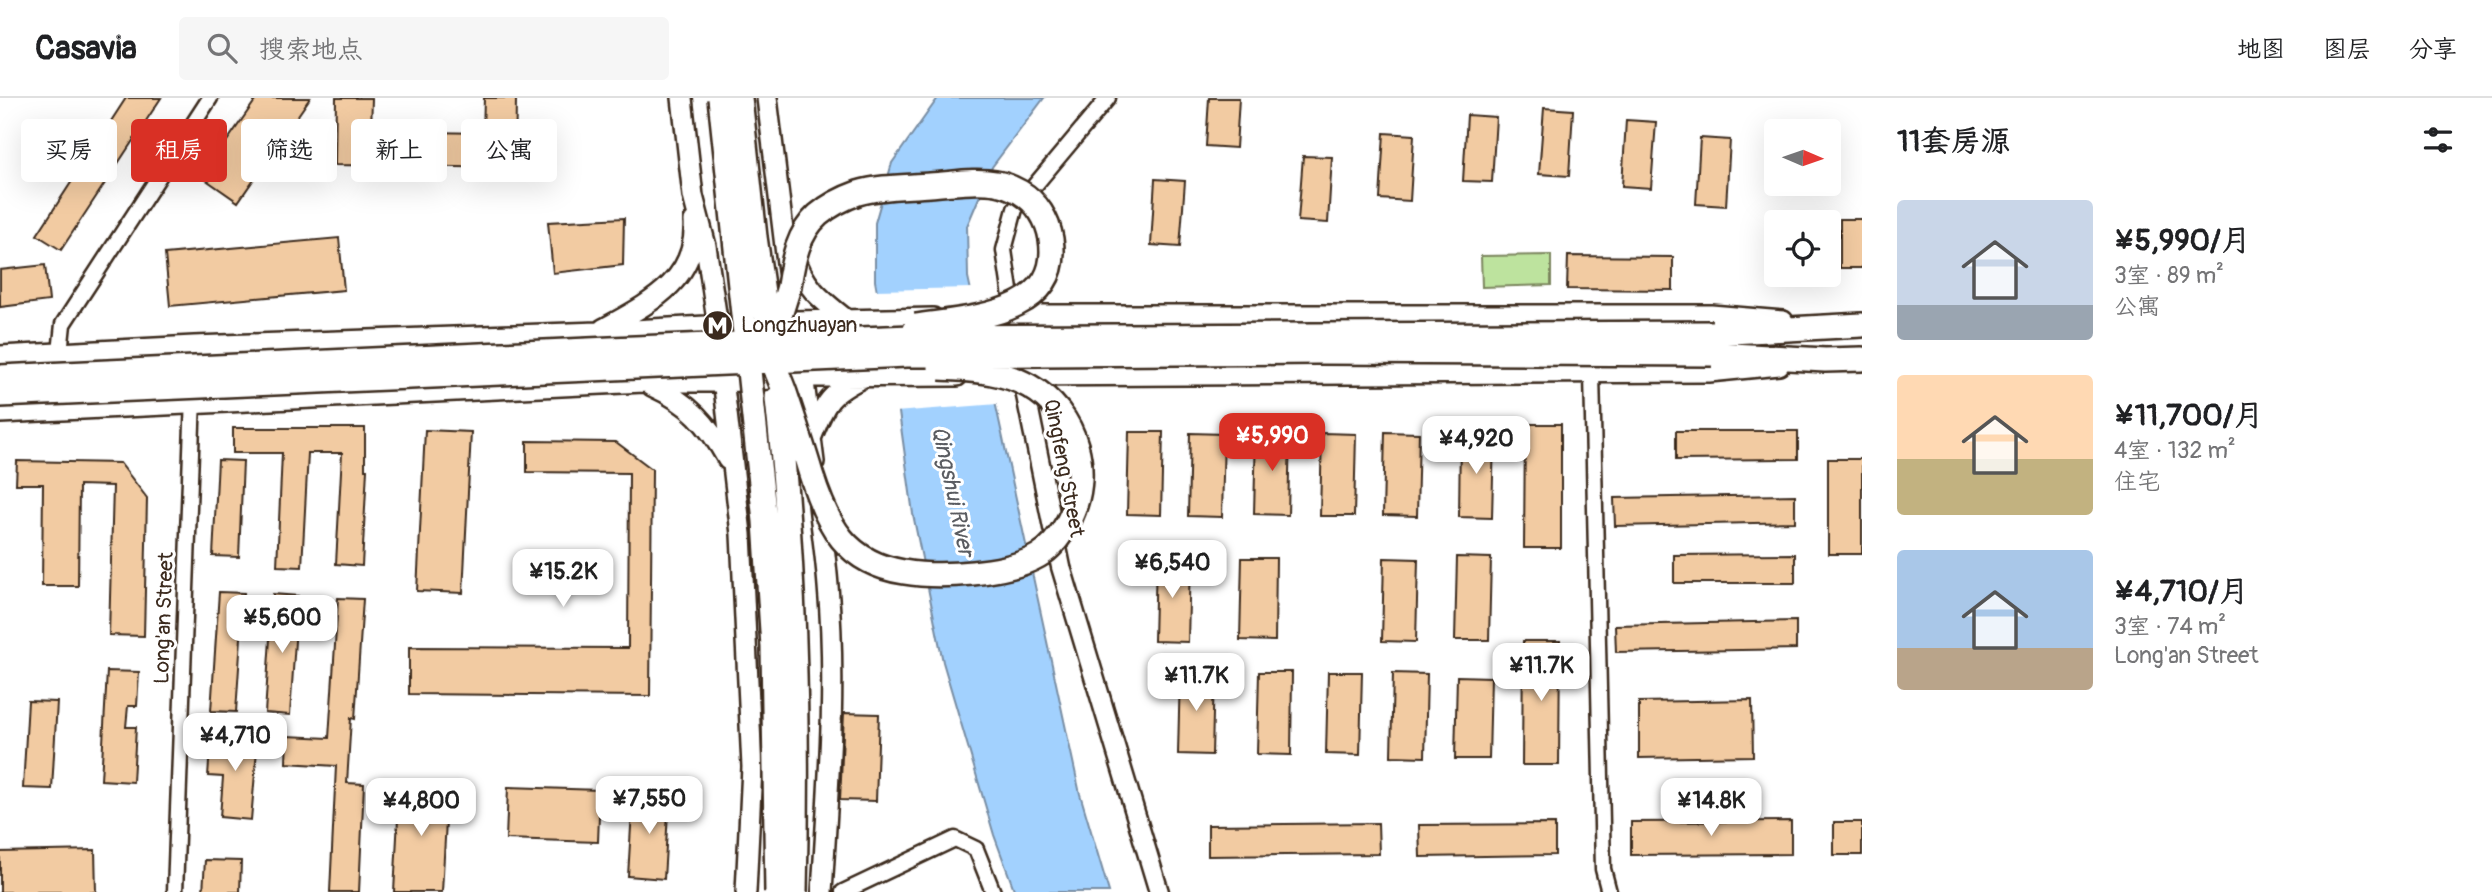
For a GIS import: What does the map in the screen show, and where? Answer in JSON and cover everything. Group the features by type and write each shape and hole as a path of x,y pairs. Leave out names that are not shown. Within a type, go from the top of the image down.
{"main road":[{"path":"598,332 662,293 681,273 691,256 695,231 693,195 682,98"},
{"path":"720,98 765,521 773,648 777,892"},
{"path":"740,98 786,478 794,600 798,763 795,892"},
{"path":"767,98 829,587 831,675 822,892"},
{"path":"0,394 821,350 993,315 1025,301 1041,284 1052,266 1053,250 1044,215 1019,191 998,183 979,181 860,192 834,203 816,216 802,234 793,260 772,353 818,495 833,529 845,544 862,556 879,566 912,573 995,571 1027,562 1054,543 1077,505 1080,459 1076,441 1061,414 1030,386 994,372 821,350"},
{"path":"693,195 706,246 719,327 741,534 752,767 746,892"},
{"path":"781,209 803,280 816,296 847,320"},
{"path":"0,356 194,345 598,332 794,321 1014,314 1711,315 1830,325 1862,325"},
{"path":"0,377 821,350 906,355 1317,352 1712,343 1830,325"},
{"path":"1712,343 1825,360"},
{"path":"0,413 644,382 723,382 804,377 1709,372 1825,360 1862,359"},
{"path":"811,437 826,402 847,385 870,377"},
{"path":"644,382 672,395 689,407 718,442 733,469"}],"street":[{"path":"60,353 63,324 210,98"},
{"path":"1014,314 1004,250 1015,209 1108,98"},
{"name":"Long'an Street","path":"174,892 194,345"},
{"path":"1592,373 1604,869 1609,892"},
{"name":"Qingfeng Street","path":"1022,376 1061,567 1159,892"},
{"path":"843,892 955,839 976,849 993,892"}],"green space":[{"path":"1551,255 1551,285 1482,287 1481,256"}],"water":[{"name":"Qingshui River","path":"938,98 1044,98 992,167 967,226 968,277 1080,794 1109,892 1015,892 994,835 943,662 913,514 898,405 875,281 875,223 892,163"}],"pier":[{"path":"973,288 998,404 895,412 874,290"}],"building":[{"path":"126,98 161,98 147,119 131,119 131,144 117,165 117,119 112,119"},
{"path":"257,98 310,98 295,119 242,119"},
{"path":"336,98 372,98 371,119 351,119 351,165 337,165"},
{"path":"484,98 516,98 516,119 483,119"},
{"path":"1209,98 1239,98 1236,148 1206,146"},
{"path":"1544,108 1573,110 1569,176 1539,174"},
{"path":"1467,115 1496,117 1492,182 1463,181"},
{"path":"1626,120 1656,122 1651,188 1622,186"},
{"path":"241,121 241,182 252,182 238,202 209,182 227,182 227,141"},
{"path":"447,132 461,133 461,167 447,167"},
{"path":"1384,133 1414,135 1410,201 1380,199"},
{"path":"1700,138 1730,140 1726,206 1696,204"},
{"path":"1303,156 1332,157 1328,223 1298,221"},
{"path":"1155,179 1185,181 1180,247 1151,245"},
{"path":"71,182 106,182 61,250 37,235"},
{"path":"624,218 623,265 553,273 548,222"},
{"path":"1841,219 1862,219 1862,268 1841,268"},
{"path":"339,238 344,290 170,306 165,254"},
{"path":"1568,256 1673,257 1673,290 1567,289"},
{"path":"45,265 49,301 0,307 0,270"},
{"path":"1525,424 1561,424 1561,548 1524,548"},
{"path":"233,428 365,428 367,469 362,566 336,564 342,453 308,453 302,567 277,566 282,453 233,453"},
{"path":"425,430 471,432 463,593 417,591"},
{"path":"1256,431 1290,432 1288,515 1254,514"},
{"path":"1676,431 1798,431 1798,459 1676,460"},
{"path":"1129,432 1163,432 1161,515 1127,514"},
{"path":"1385,432 1419,433 1417,516 1383,515"},
{"path":"1190,433 1224,434 1222,517 1188,516"},
{"path":"1322,433 1356,434 1354,516 1320,516"},
{"path":"1460,435 1494,435 1492,518 1459,517"},
{"path":"527,441 616,442 652,469 650,696 409,694 409,647 628,648 629,473 527,472"},
{"path":"1828,459 1862,459 1862,554 1828,554"},
{"path":"218,460 243,461 239,557 213,556"},
{"path":"17,461 120,463 147,498 144,636 109,635 113,486 79,485 78,586 42,586 43,484 16,484"},
{"path":"1795,495 1795,522 1615,526 1614,498"},
{"path":"1795,554 1795,583 1674,583 1674,555"},
{"path":"1457,557 1491,558 1489,640 1455,640"},
{"path":"1156,558 1190,559 1188,642 1154,641"},
{"path":"1242,558 1276,558 1275,641 1240,640"},
{"path":"1384,558 1418,559 1416,642 1382,641"},
{"path":"219,592 244,593 236,712 211,711"},
{"path":"273,594 298,596 290,715 265,713"},
{"path":"338,598 363,599 355,719 351,718 347,783 364,784 359,892 330,892 336,766 286,763 287,736 329,738"},
{"path":"1796,621 1796,649 1616,652 1615,625"},
{"path":"1523,641 1560,641 1559,765 1522,765"},
{"path":"107,671 139,672 137,706 128,706 126,727 136,727 133,782 101,780"},
{"path":"1180,672 1214,672 1212,755 1178,754"},
{"path":"1259,672 1292,672 1291,755 1257,754"},
{"path":"1328,672 1362,672 1360,755 1326,754"},
{"path":"1393,673 1427,674 1425,757 1391,756"},
{"path":"1457,676 1491,677 1489,759 1455,759"},
{"path":"1752,700 1753,756 1639,758 1639,702"},
{"path":"28,701 57,702 52,789 23,788"},
{"path":"844,713 879,714 876,801 840,800"},
{"path":"211,734 258,738 251,820 220,817 223,777 208,776"},
{"path":"400,782 448,785 442,892 394,892"},
{"path":"508,787 600,790 598,842 506,839"},
{"path":"633,794 669,796 664,879 628,876"},
{"path":"1791,821 1791,854 1631,855 1631,822"},
{"path":"1834,822 1862,822 1862,855 1834,855"},
{"path":"1378,823 1379,854 1208,856 1208,825"},
{"path":"1555,824 1555,855 1420,857 1419,825"},
{"path":"95,850 96,892 0,892 0,852"},
{"path":"205,860 241,861 240,892 203,892"}],"place":[{"name":"Longzhuayan","path":"718,325"}]}
